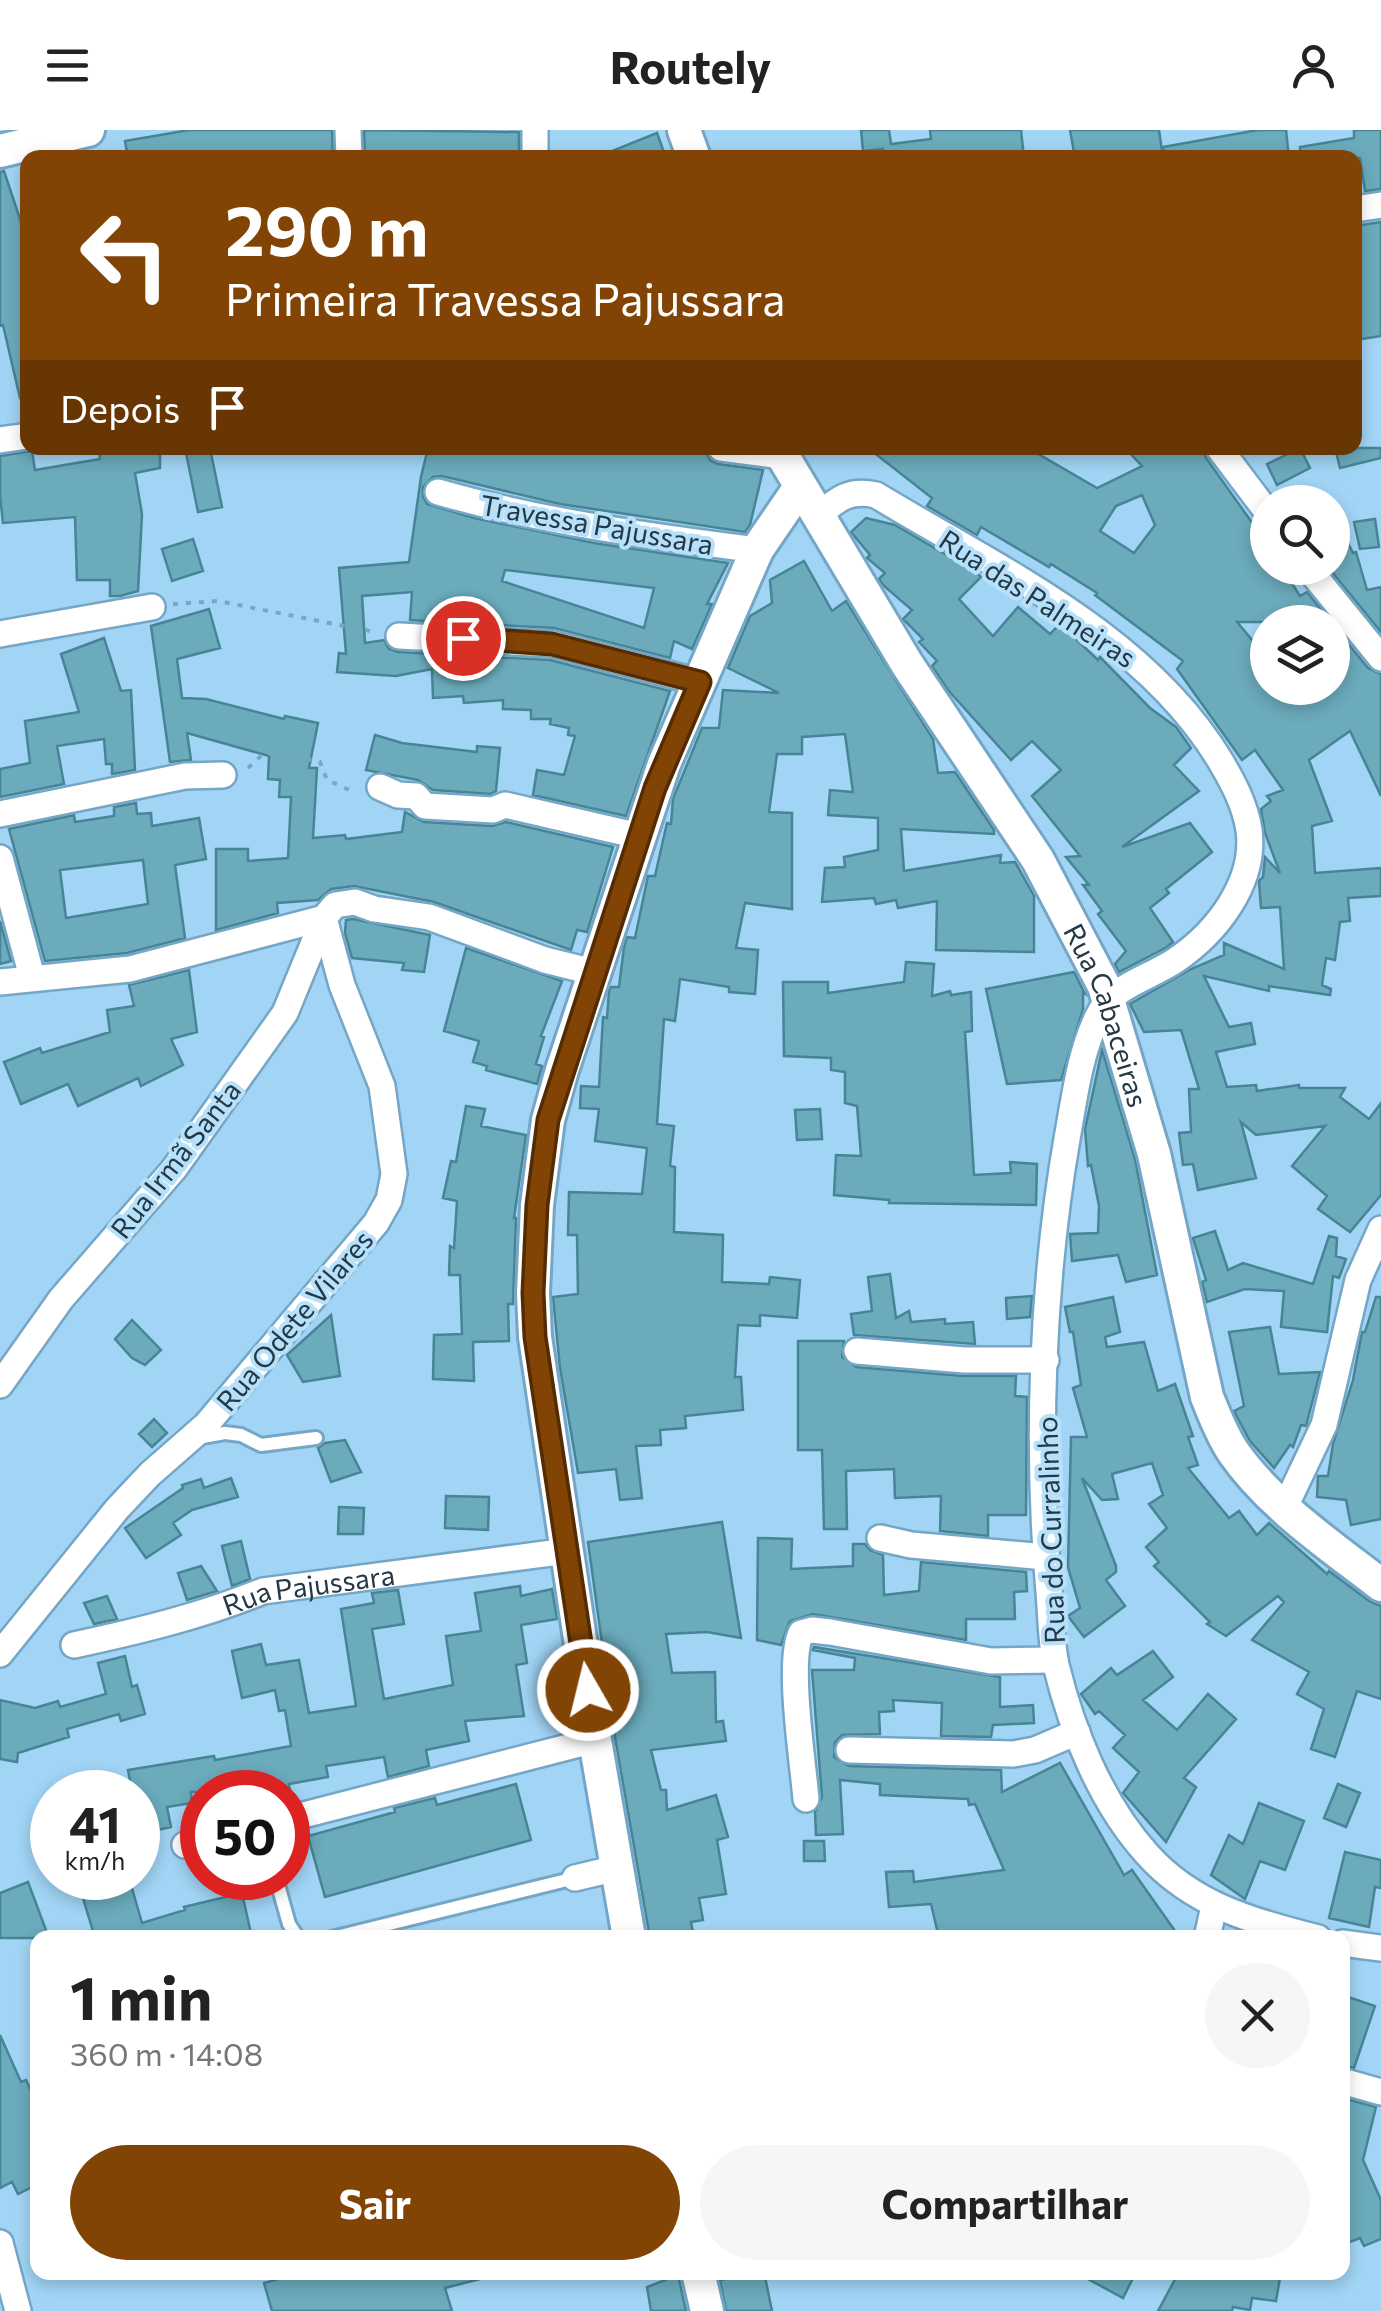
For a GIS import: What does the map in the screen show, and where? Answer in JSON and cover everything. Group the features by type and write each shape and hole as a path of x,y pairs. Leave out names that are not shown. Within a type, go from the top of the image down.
{"main road":[{"path":"0,151 88,130"},
{"name":"Rua Cabaceiras","path":"782,455 907,664 1038,860 1108,997 1154,1154 1207,1397 1233,1452 1285,1507 1381,1585"},
{"path":"629,1930 559,1552 535,1337 537,1205 548,1120 659,776 757,550 800,487"},
{"path":"700,2280 706,2311"}],"street":[{"path":"1223,455 1250,490"},
{"name":"Travessa Pajussara","path":"438,492 498,510 597,529 757,550"},
{"name":"Rua das Palmeiras","path":"819,516 832,502 853,492 876,495 1098,630 1146,668 1213,748 1240,794 1250,832 1247,870 1212,931 1175,961 1108,997"},
{"path":"1322,585 1381,658"},
{"path":"0,634 152,608"},
{"path":"400,636 552,644 700,682"},
{"path":"0,814 185,776 223,776"},
{"path":"380,787 398,795 416,796 425,806 493,810 504,805 639,836"},
{"path":"0,858 32,978"},
{"path":"0,982 130,969 324,918 335,905 355,902 374,909 430,917 544,960 593,972"},
{"name":"Rua Irmã Santa","path":"0,1385 62,1299 174,1169 273,1030 324,918"},
{"name":"Rua Odete Vilares","path":"0,1654 117,1509 150,1474 191,1440 347,1258 376,1223 388,1200 394,1174 382,1086 342,985 324,918"},
{"name":"Rua do Curralinho","path":"1108,997 1080,1067 1052,1253 1044,1470 1046,1557 1055,1660 1077,1732 1118,1812 1145,1852 1174,1880 1214,1906 1286,1930"},
{"path":"1285,1507 1324,1425 1358,1280 1381,1230"},
{"path":"856,1351 964,1360 1046,1360"},
{"path":"880,1538 911,1546 1046,1557"},
{"name":"Rua Pajussara","path":"74,1646 159,1626 263,1591 559,1552"},
{"path":"806,1799 795,1664 797,1641 802,1634 812,1630 830,1632 991,1661 1055,1660"},
{"path":"848,1750 1012,1754 1035,1750 1077,1732"},
{"path":"310,1813 595,1740"},
{"path":"575,1878 617,1868"},
{"path":"1209,1930 1214,1906"},
{"path":"1350,1944 1381,1948"},
{"path":"1350,2083 1381,2092"},
{"path":"0,2242 18,2311"}],"lane":[{"path":"191,1440 225,1433 241,1435 261,1445 316,1438"},
{"path":"364,1930 575,1878"},
{"path":"282,1900 293,1930"}],"path":[{"path":"152,608 218,600 400,636"},
{"path":"223,776 243,772 264,754 290,755 320,762 326,780 354,793 380,787"}],"building":[{"path":"189,130 332,130 333,150 127,150 125,141"},
{"path":"364,130 519,132 519,150 365,150"},
{"path":"861,130 889,130 891,144 931,139 930,130 1021,130 1023,150 883,149 863,150"},
{"path":"1070,130 1159,130 1162,150 1074,150"},
{"path":"1258,130 1286,130 1288,150 1163,150"},
{"path":"1354,130 1381,130 1381,189 1365,191 1362,150 1300,150 1354,138"},
{"path":"657,133 663,150 614,150"},
{"path":"4,171 20,219 20,398 3,325 0,326 0,172"},
{"path":"1381,222 1381,336 1362,339 1362,225"},
{"path":"1362,448 1381,448 1381,458 1340,468 1337,455 1362,455"},
{"path":"33,455 35,470 100,459 100,455 160,455 160,468 135,473 142,514 138,591 120,596 110,596 110,580 77,580 75,517 3,523 0,456"},
{"path":"186,455 211,455 222,507 198,512"},
{"path":"426,455 708,455 718,464 763,470 745,532 560,504 442,476 433,477 423,487 427,504 474,518 594,543 728,563 707,604 712,604 692,649 674,641 670,658 554,628 410,620 412,592 362,596 365,643 384,640 389,649 398,652 550,660 670,691 626,816 533,795 537,770 564,775 575,736 568,735 569,728 550,724 551,719 531,719 531,710 503,709 503,700 464,703 463,696 433,698 432,669 396,676 337,672 339,653 346,654 339,568 409,562","holes":["505,570 654,588 644,628 502,581"]},
{"path":"877,455 1040,455 1097,488 1142,466 1132,455 1205,455 1250,520 1250,585 1293,585 1300,596 1307,592 1317,605 1250,605 1250,622 1237,622 1250,638 1250,705 1350,705 1350,646 1368,668 1381,674 1381,796 1350,731 1309,760 1332,821 1312,826 1315,873 1381,868 1381,896 1348,898 1350,921 1340,922 1335,960 1326,958 1322,985 1331,989 1330,995 1269,986 1269,991 1204,976 1229,1027 1251,1023 1255,1044 1216,1052 1227,1087 1256,1085 1257,1091 1299,1085 1345,1088 1340,1097 1369,1119 1381,1103 1381,1195 1350,1232 1318,1209 1327,1196 1292,1166 1325,1126 1256,1135 1241,1122 1256,1178 1198,1190 1193,1164 1183,1165 1179,1133 1191,1132 1189,1089 1199,1089 1181,1030 1144,1032 1130,1004 1224,955 1224,943 1284,969 1280,907 1261,908 1259,881 1265,857 1280,873 1261,809 1271,801 1267,796 1283,790 1255,750 1242,760 1177,669 1183,661 1097,593 1051,564 1049,567 981,527 977,535 927,506 932,498","holes":["1142,495 1155,525 1134,553 1100,531 1116,506"]},
{"path":"1286,455 1304,455 1310,468 1277,485 1267,464"},
{"path":"866,518 895,525 977,573 981,577 959,599 993,636 1018,607 1050,634 1060,624 1098,660 1100,657 1150,708 1176,727 1191,748 1174,765 1199,791 1122,847 1190,823 1212,852 1166,889 1169,893 1150,908 1173,942 1167,947 1119,972 1115,964 1126,951 1098,914 1102,911 1083,885 1089,885 1066,857 1080,856 1032,796 1061,770 1032,741 1011,760 948,690 932,666 937,661 903,619 912,610 884,586 879,579 885,573 867,558 870,555 851,532"},
{"path":"1375,519 1379,547 1360,549 1354,522"},
{"path":"193,539 203,571 172,581 162,549"},
{"path":"1350,547 1356,552 1367,590 1381,587 1381,632 1343,585 1350,585"},
{"path":"804,561 832,611 846,601 933,739 938,773 955,772 994,830 994,834 901,829 904,871 1001,855 1000,863 1015,862 1034,896 1034,952 936,950 937,901 898,908 896,900 876,904 874,898 822,902 825,868 845,867 844,857 878,850 878,818 828,815 830,790 853,792 845,734 802,737 802,754 777,754 769,812 792,813 792,909 745,903 736,948 758,950 755,994 729,992 729,987 680,979 675,1021 664,1019 657,1124 674,1126 670,1166 675,1167 674,1232 723,1235 722,1282 769,1284 770,1277 800,1280 797,1318 760,1315 760,1326 738,1325 735,1377 741,1377 743,1410 685,1416 686,1428 660,1430 661,1445 636,1446 642,1498 620,1500 616,1469 578,1473 560,1368 553,1297 578,1294 577,1235 568,1235 569,1192 642,1194 647,1148 595,1141 599,1109 580,1108 581,1086 599,1087 603,1017 607,1018 609,991 619,987 627,937 635,938 648,876 655,876 667,823 671,824 673,799 702,728 719,728 723,690 779,693 728,668 750,616 772,603 770,580"},
{"path":"209,609 220,648 177,659 182,698 206,699 284,719 285,716 318,723 309,768 317,768 313,838 345,835 346,839 402,832 405,812 424,822 492,826 506,822 613,847 587,932 577,930 571,950 434,902 354,886 331,889 318,900 277,903 278,913 216,930 216,849 248,849 248,861 288,858 291,797 279,797 280,780 268,779 269,756 187,733 191,760 170,762 151,626"},
{"path":"104,638 121,691 131,690 135,770 112,774 112,764 106,764 104,739 57,746 64,784 0,797 0,769 30,763 25,721 79,712 61,654"},
{"path":"375,735 402,743 477,752 477,746 500,748 496,791 490,794 433,790 418,780 366,770"},
{"path":"136,803 137,814 151,813 152,826 199,818 206,859 175,865 185,938 127,953 45,961 9,829 74,815 75,822 114,816 114,807","holes":["143,860 148,904 66,918 60,870"]},
{"path":"346,920 430,935 424,972 402,970 404,963 352,958 345,933"},
{"path":"0,921 11,961 0,964"},
{"path":"466,948 562,981 541,1036 544,1037 536,1064 542,1066 537,1084 486,1070 487,1066 473,1062 479,1041 444,1031"},
{"path":"906,962 934,964 932,996 950,991 951,995 971,992 972,1031 965,1032 974,1175 1011,1173 1010,1162 1037,1164 1036,1205 889,1203 834,1195 836,1155 861,1156 857,1106 845,1103 845,1072 831,1070 831,1058 784,1056 783,982 828,982 828,993 904,982"},
{"path":"189,970 197,1032 171,1039 183,1065 141,1086 138,1078 78,1106 68,1084 21,1104 4,1062 40,1048 42,1053 110,1032 107,1010 134,1006 129,985"},
{"path":"1074,972 1085,994 1061,1080 1007,1084 986,989"},
{"path":"1102,1050 1135,1159 1157,1275 1126,1282 1118,1255 1072,1261 1070,1234 1098,1233 1099,1206 1091,1165 1088,1166 1085,1129"},
{"path":"466,1106 485,1109 481,1126 526,1135 514,1218 509,1341 473,1342 474,1381 433,1379 434,1335 462,1334 460,1275 449,1275 457,1201 443,1198 451,1161 456,1162"},
{"path":"820,1109 822,1139 797,1140 795,1110"},
{"path":"1215,1231 1228,1270 1243,1263 1313,1284 1329,1236 1337,1238 1336,1256 1346,1259 1339,1278 1333,1276 1327,1332 1281,1327 1284,1291 1245,1289 1207,1302 1202,1282 1206,1280 1193,1238"},
{"path":"890,1274 896,1318 909,1311 911,1322 973,1322 975,1344 854,1335 851,1314 872,1311 868,1277"},
{"path":"1032,1296 1030,1317 1007,1319 1006,1298"},
{"path":"1113,1297 1120,1332 1105,1337 1107,1347 1144,1342 1158,1391 1175,1384 1193,1436 1188,1437 1198,1465 1188,1468 1229,1518 1239,1511 1257,1535 1269,1523 1327,1574 1329,1571 1381,1606 1381,1699 1357,1691 1335,1757 1311,1749 1324,1709 1297,1694 1309,1672 1252,1640 1284,1602 1278,1596 1226,1636 1207,1624 1210,1622 1154,1566 1159,1562 1146,1547 1167,1528 1149,1504 1163,1495 1152,1463 1112,1474 1118,1499 1102,1500 1082,1478 1116,1566 1116,1572 1106,1580 1125,1606 1084,1637 1068,1616 1080,1608 1068,1567 1071,1437 1087,1437 1073,1388 1081,1385 1065,1307"},
{"path":"1376,1297 1381,1297 1381,1519 1351,1525 1346,1500 1317,1497 1318,1476 1328,1476 1362,1332"},
{"path":"331,1315 340,1376 303,1382 287,1355"},
{"path":"132,1320 161,1350 145,1365 132,1358 115,1339"},
{"path":"1270,1327 1279,1374 1320,1372 1306,1426 1301,1425 1293,1447 1290,1445 1274,1468 1250,1441 1234,1411 1244,1406 1229,1332"},
{"path":"798,1341 844,1341 842,1357 856,1367 1016,1376 1015,1396 1027,1397 1026,1515 988,1515 988,1536 940,1531 941,1496 895,1498 894,1469 846,1471 847,1529 824,1529 822,1450 798,1450"},
{"path":"154,1419 167,1433 152,1447 139,1434"},
{"path":"345,1440 361,1472 331,1482 318,1448"},
{"path":"231,1478 238,1497 192,1510 173,1523 181,1535 146,1558 125,1528 182,1485 201,1479 204,1488"},
{"path":"446,1496 489,1497 488,1530 445,1528"},
{"path":"339,1507 364,1508 363,1534 338,1534"},
{"path":"722,1522 741,1638 707,1632 666,1634 672,1673 715,1672 716,1722 723,1721 726,1741 651,1750 661,1790 666,1790 667,1810 716,1795 728,1837 717,1840 726,1894 699,1898 703,1920 691,1922 692,1930 649,1930 615,1737 588,1542"},
{"path":"758,1538 792,1539 791,1569 853,1566 853,1544 865,1544 883,1555 884,1595 919,1591 921,1562 1026,1572 1027,1591 1014,1592 1015,1619 966,1619 966,1640 813,1614 790,1621 781,1645 757,1640"},
{"path":"241,1541 250,1579 232,1586 222,1546"},
{"path":"201,1566 217,1591 187,1600 178,1573"},
{"path":"520,1586 521,1596 552,1589 557,1619 521,1625 527,1663 516,1665 524,1716 465,1721 469,1741 426,1750 429,1766 388,1777 384,1757 326,1766 328,1777 310,1780 310,1770 180,1770 180,1805 167,1807 171,1827 160,1829 160,1770 128,1770 291,1746 285,1710 279,1711 275,1690 242,1698 232,1651 261,1644 266,1665 299,1660 309,1713 356,1706 341,1609 374,1603 372,1593 398,1590 404,1624 372,1629 384,1699 453,1685 446,1636 481,1631 475,1593"},
{"path":"107,1596 117,1619 94,1624 84,1603"},
{"path":"814,1647 1000,1677 1000,1707 1033,1705 1034,1723 993,1725 991,1737 941,1736 942,1703 893,1700 894,1711 879,1712 880,1734 842,1735 835,1742 834,1757 849,1766 1001,1770 1002,1792 1060,1763 1124,1875 1132,1870 1174,1930 937,1930 931,1904 889,1907 886,1872 913,1871 914,1882 1004,1870 975,1804 969,1805 968,1799 880,1795 880,1784 840,1780 843,1834 816,1835 815,1812 822,1797 812,1670 854,1670 855,1658 813,1650"},
{"path":"1153,1651 1173,1677 1143,1700 1177,1730 1208,1694 1236,1719 1184,1778 1196,1787 1166,1842 1123,1793 1139,1772 1113,1748 1125,1735 1099,1711 1095,1714 1081,1694 1111,1668 1117,1675"},
{"path":"125,1656 132,1687 137,1685 145,1714 121,1721 119,1714 67,1729 69,1737 18,1753 17,1762 0,1759 0,1700 35,1708 58,1701 60,1707 106,1694 98,1663"},
{"path":"516,1784 531,1840 325,1897 310,1835 435,1798 437,1805"},
{"path":"1338,1784 1360,1793 1346,1827 1324,1818"},
{"path":"1259,1803 1304,1821 1285,1870 1260,1861 1245,1899 1211,1875 1229,1835 1243,1844"},
{"path":"804,1841 824,1841 825,1861 804,1861"},
{"path":"1345,1852 1381,1860 1381,1888 1375,1887 1369,1927 1329,1918"},
{"path":"28,1882 30,1900 35,1900 46,1930 30,1930 30,1938 0,1938 0,1893"},
{"path":"84,1900 135,1900 142,1923 213,1900 244,1900 250,1930 93,1930"},
{"path":"1350,1998 1375,2006 1354,2068 1350,2067"},
{"path":"0,2035 21,2082 26,2080 30,2088 30,2188 18,2194 12,2182 0,2188"},
{"path":"1350,2100 1376,2107 1363,2160 1381,2200 1381,2239 1364,2246 1360,2238 1350,2242"},
{"path":"476,2280 445,2288 452,2311 272,2311 264,2283"},
{"path":"679,2280 686,2311 651,2311 647,2287"},
{"path":"720,2280 766,2280 772,2311 726,2311"},
{"path":"1090,2280 1132,2280 1123,2298"},
{"path":"1175,2280 1280,2280 1276,2301 1252,2298 1250,2310 1233,2307 1232,2311 1158,2311"}],"route":[{"path":"463,638 527,640 576,648 700,682 655,788 562,1070 548,1120 537,1205 535,1337 588,1690"}]}
